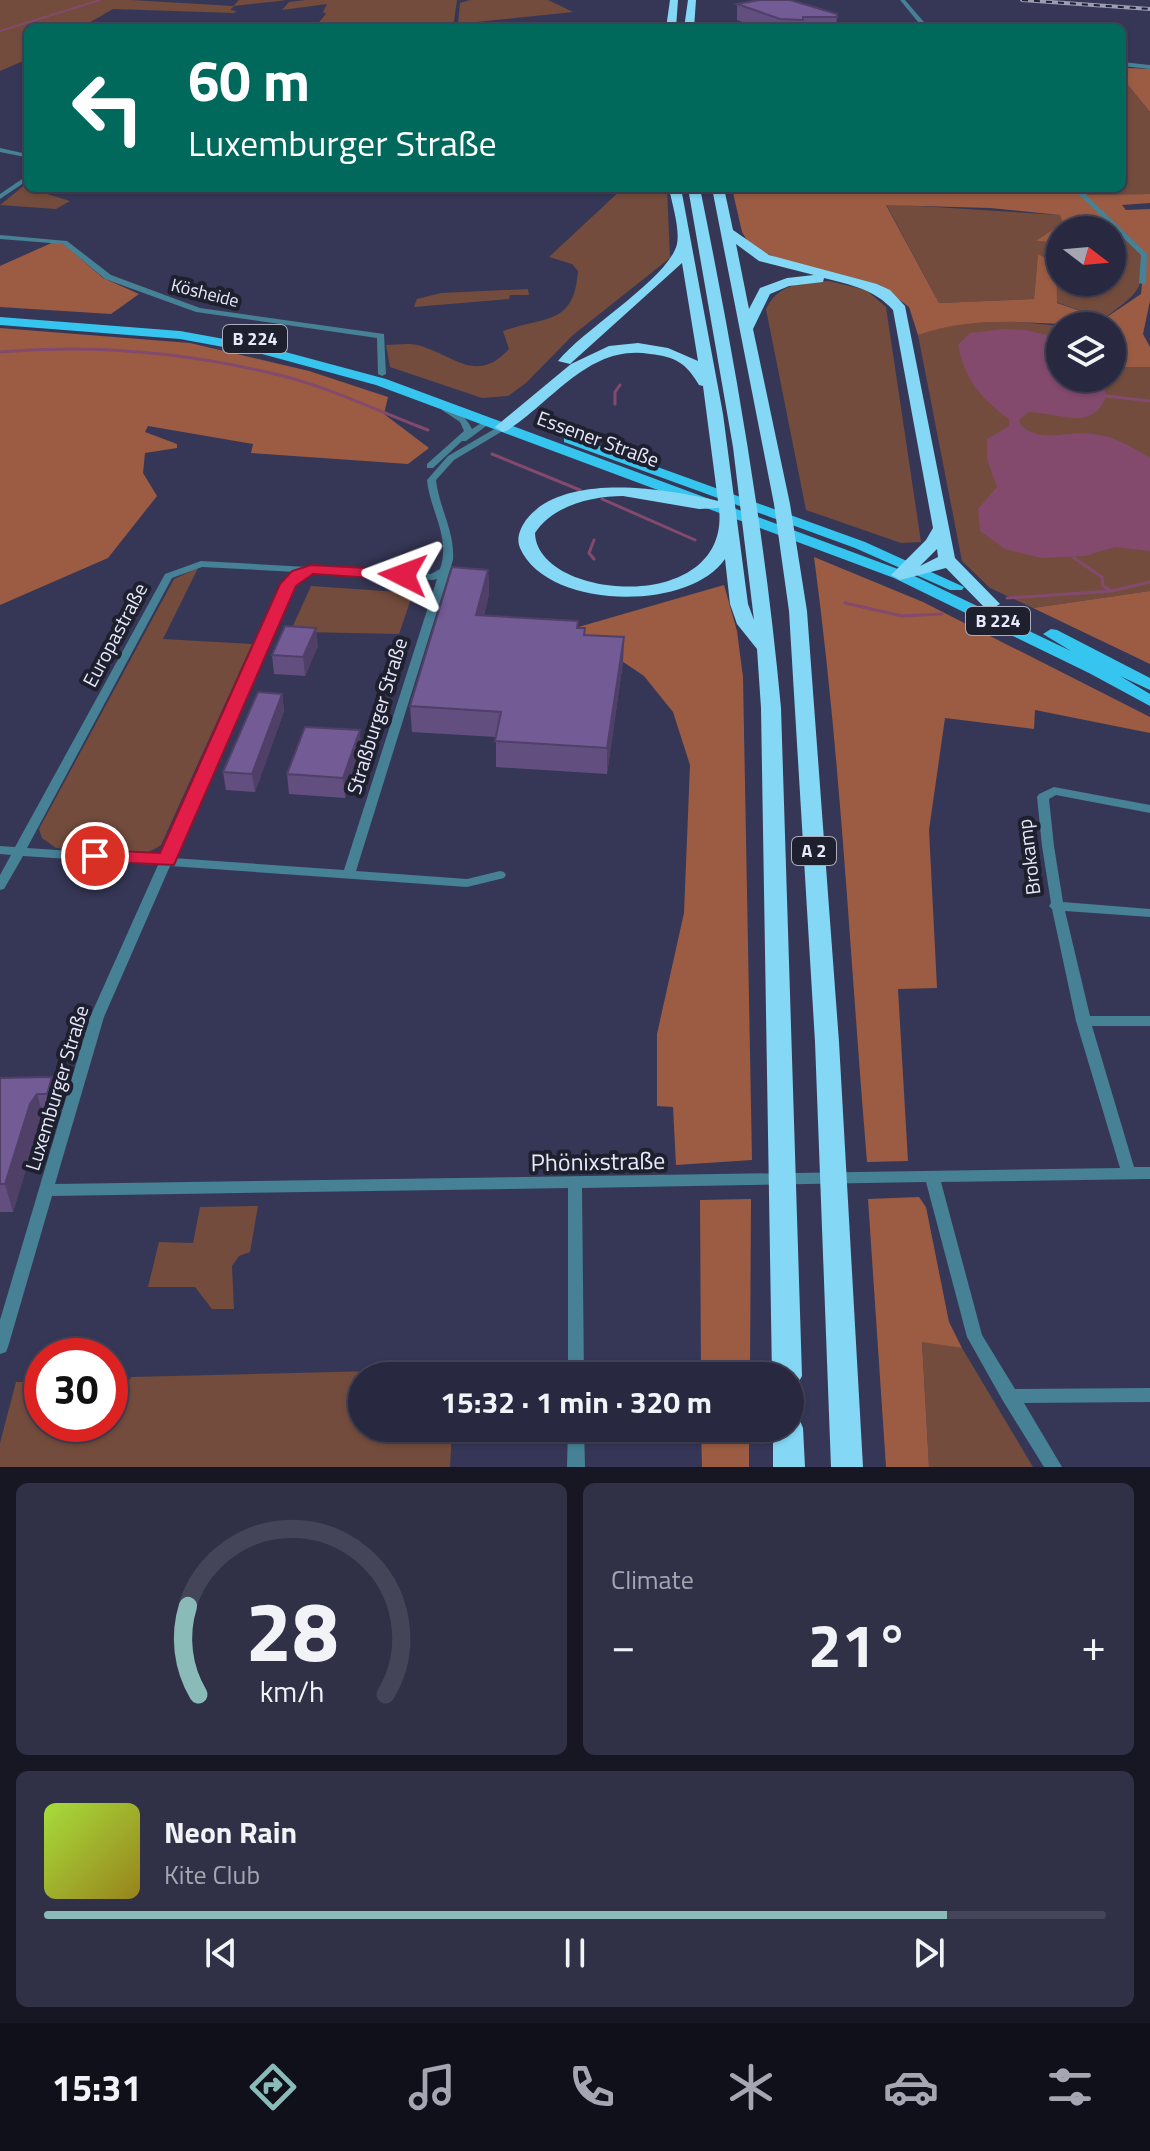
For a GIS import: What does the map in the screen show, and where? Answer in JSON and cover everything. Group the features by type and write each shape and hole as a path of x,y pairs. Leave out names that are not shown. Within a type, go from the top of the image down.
{"highway":[{"path":"671,2 671,24"},
{"path":"690,24 693,2"},
{"path":"676,192 715,414 739,604 746,624 766,648"},
{"name":"A 2","path":"695,192 749,492 766,648 787,1362"},
{"name":"A 2","path":"719,192 782,504 803,671 833,1159 847,1467"},
{"path":"726,231 764,258 846,279 885,293 900,309 947,559 991,604"},
{"path":"502,421 607,321 666,274 677,261 684,241"},
{"path":"747,328 758,299 776,285 804,279 846,279"},
{"path":"502,421 590,355 633,348 671,352 695,363 701,371 709,410 715,414"},
{"path":"712,505 647,492 609,491 580,496 546,509 536,519 527,539 528,547 544,568 565,580 607,590 647,590 703,572 721,548 727,521"},
{"path":"911,570 941,528"},
{"path":"911,570 947,559"},
{"path":"788,1442 789,1467"}],"main road":[{"name":"Essener Straße","path":"0,314 221,334 311,351 382,374 712,505 911,570 1150,701"},
{"name":"Essener Straße","path":"0,321 141,331 226,343 314,362 502,421 911,570 991,604 1150,685"}],"street":[{"path":"902,0 923,24"},
{"path":"1126,64 1150,67"},
{"path":"0,150 24,156"},
{"path":"0,197 24,180"},
{"path":"1079,192 1145,255 1143,283"},
{"name":"Kösheide","path":"0,237 65,242 108,277 199,310 381,336 382,374"},
{"path":"434,401 464,421 468,431 462,440"},
{"path":"437,505 425,490 425,477 430,467 462,440 502,421"},
{"path":"444,571 451,547 431,480 437,469 502,421"},
{"name":"Europastraße","path":"0,886 168,576 176,570 201,564 433,577 444,571"},
{"name":"Luxemburger Straße","path":"0,1347 97,1017 288,584 297,575 311,570"},
{"name":"Straßburger Straße","path":"349,873 444,571"},
{"name":"Brokamp","path":"1129,1174 1083,1021 1055,906 1046,848 1044,794 1054,791 1150,809"},
{"path":"0,850 467,883 500,875"},
{"path":"1055,906 1150,913"},
{"path":"1083,1021 1150,1021"},
{"name":"Phönixstraße","path":"48,1190 575,1185 1150,1173"},
{"path":"932,1176 975,1337 1053,1467"},
{"path":"575,1185 576,1362"},
{"path":"1009,1396 1150,1395"},
{"path":"576,1442 576,1467"}],"shaded area":[{"path":"0,0 131,0 233,6 239,0 287,0 234,6 230,10 236,11 234,13 113,9 87,24 24,24 24,61 0,71"},
{"path":"457,0 451,24 318,24 326,14 323,12 327,4 282,10 289,2"},
{"path":"470,0 548,0 573,12 458,24 460,3"},
{"path":"1126,68 1150,69 1150,112 1128,85 1126,87"},
{"path":"1128,85 1150,112 1150,194 1087,195 1087,192 1126,192"},
{"path":"24,186 24,192 41,192 70,201 56,209 0,205"},
{"path":"619,192 667,192 670,258 573,335 526,383 508,396 482,398 390,367 386,345 417,345 474,366 497,360 509,349 503,331 555,316 570,301 578,271 572,264 549,257"},
{"path":"733,192 1150,194 1150,203 1122,205 1126,210 1150,209 1150,301 1143,334 1150,347 1150,367 1126,367 1126,312 1114,312 1141,294 1145,255 1126,236 1126,216 1060,216 990,208 886,205 939,303 1034,299 1038,254 1046,258 1046,296 1057,296 1057,303 1083,312 1046,312 1046,323 966,324 918,335 909,307 880,285 792,264 751,247 742,232"},
{"path":"886,204 1060,215 1046,216 1046,235 1038,241 1046,242 1046,259 1038,255 1034,299 939,303"},
{"path":"1126,236 1145,255 1139,287 1113,312 1084,312 1056,302 1056,296 1126,296"},
{"path":"56,241 65,245 103,278 139,294 111,314 0,307 0,266"},
{"path":"829,281 866,290 886,307 921,542 901,543 806,510 766,309 771,300 785,289 801,283"},
{"path":"528,289 529,295 510,295 509,299 414,307 417,299 441,293"},
{"path":"988,319 1046,325 1046,392 1126,392 1126,367 1150,367 1150,591 1033,608 990,588 962,561 918,335 945,325"},
{"path":"0,328 190,343 309,371 388,397 384,414 429,448 408,464 251,453 253,444 148,426 145,432 177,444 177,448 145,453 143,473 157,496 108,558 0,605"},
{"path":"1004,329 1046,335 1046,392 1105,392 1100,407 1083,417 1029,412 1019,420 1021,426 1039,434 1083,433 1108,437 1150,458 1150,551 1115,547 1085,556 1042,558 1005,549 980,531 978,509 997,487 987,459 987,439 1009,426 1009,419 990,404 965,369 958,345 970,333"},
{"path":"814,557 923,602 1150,717 1150,733 1035,710 1034,729 945,718 929,830 937,988 898,989 908,1161 867,1162 838,783"},
{"path":"198,568 163,639 252,644 161,845 151,851 125,855 56,848 42,838 39,829 174,579"},
{"path":"724,585 737,631 743,677 752,1160 676,1165 673,1107 657,1106 657,1034 684,913 690,765 673,712 644,676 595,643 568,630"},
{"path":"311,586 413,593 399,634 302,632 292,628"},
{"path":"1150,591 1150,664 1033,608"},
{"path":"919,1197 926,1207 949,1322 962,1348 922,1342 929,1467 886,1467 868,1199"},
{"path":"751,1199 750,1362 701,1362 700,1200"},
{"path":"258,1206 250,1252 239,1256 232,1266 234,1309 212,1309 195,1287 148,1287 159,1242 193,1243 200,1207"},
{"path":"922,1341 962,1348 1033,1467 929,1467"},
{"path":"348,1372 348,1442 451,1442 450,1467 0,1467 0,1443 16,1382 24,1382 24,1442 128,1442 128,1381 131,1377"},
{"path":"701,1442 749,1442 749,1467 702,1467"}],"building":[{"path":"790,0 837,14 837,17 780,19 737,4"},
{"path":"452,567 488,570 476,615 578,621 577,628 585,628 584,635 624,637 607,748 495,741 501,712 410,706"},
{"path":"285,626 316,628 303,657 272,655"},
{"path":"258,692 282,694 252,774 223,772"},
{"path":"305,727 360,730 343,778 287,774"},
{"path":"52,1077 47,1094 37,1094 30,1104 5,1184 0,1184 0,1078"}],"waterway":[{"path":"0,31 100,0"},
{"path":"0,352 70,349 141,352 245,367 298,380 428,430"},
{"path":"615,404 615,392 620,385"},
{"path":"1106,396 1150,401"},
{"path":"492,454 580,490"},
{"path":"602,499 695,540"},
{"path":"594,540 589,553 594,559"},
{"path":"1074,558 1102,577 1103,586 1112,591"},
{"path":"1112,591 1150,582"},
{"path":"1007,598 1112,591"},
{"path":"845,603 902,616 942,614"}],"railway":[{"path":"1022,0 1150,9"}],"route":[{"path":"95,856 167,860 288,584 297,575 311,570 403,575"}]}
